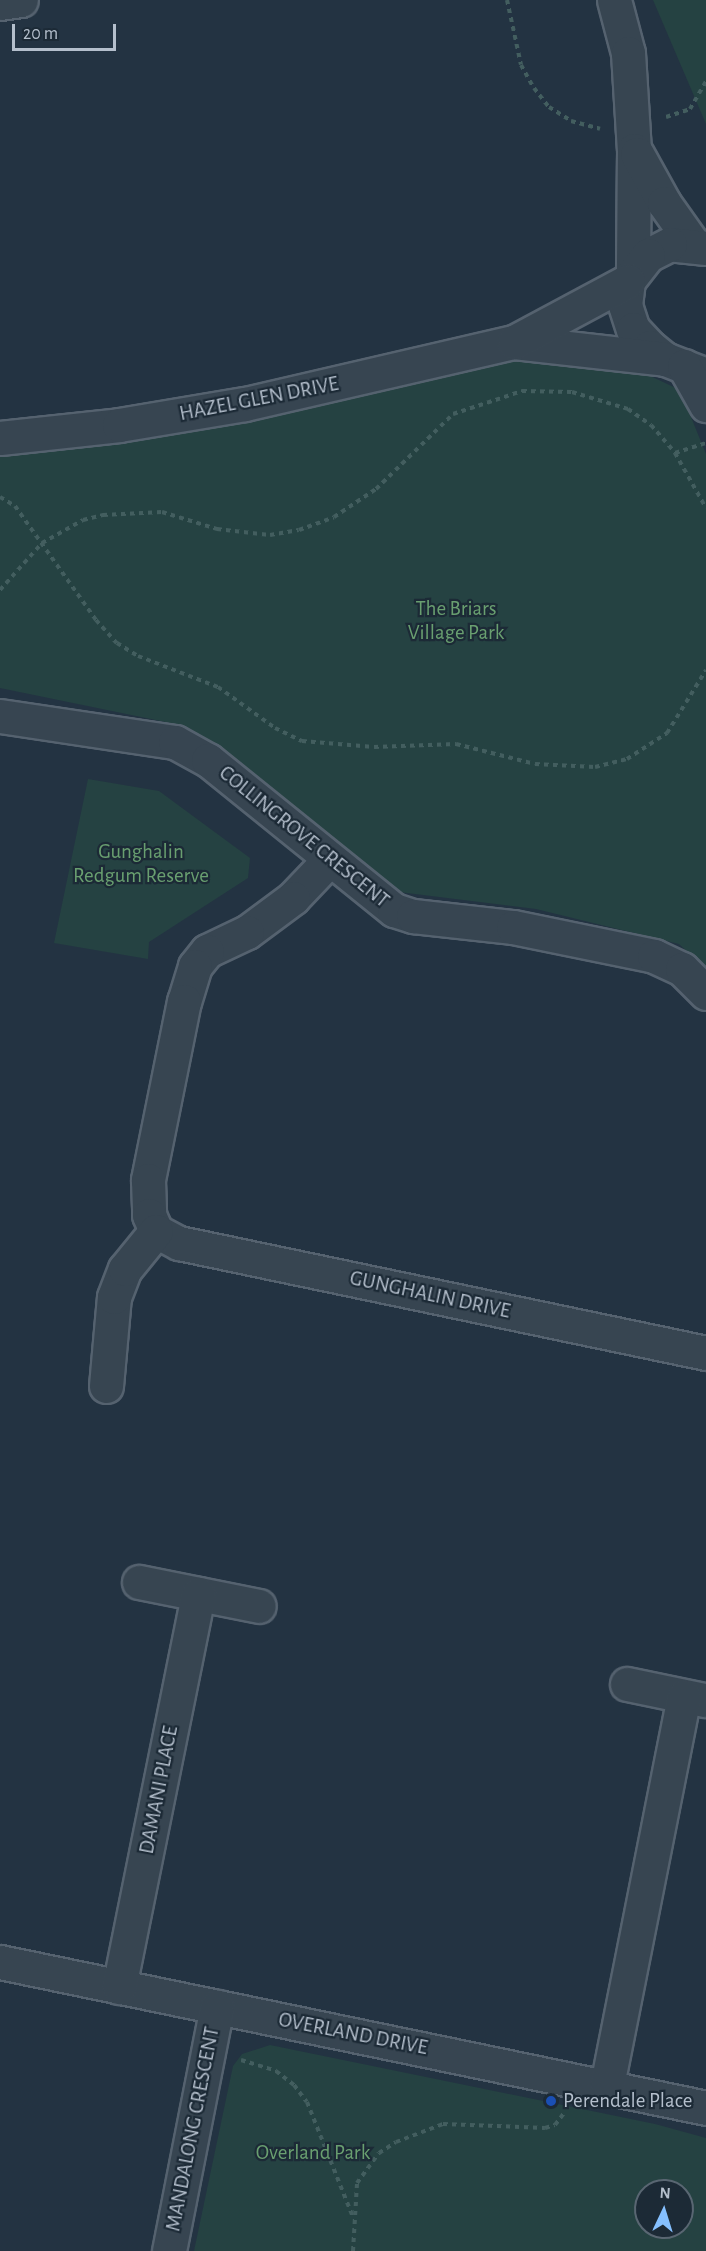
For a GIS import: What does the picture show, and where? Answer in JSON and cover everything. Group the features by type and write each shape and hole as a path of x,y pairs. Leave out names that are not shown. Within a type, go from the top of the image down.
{"street":[{"path":"0,3 21,0"},
{"path":"614,0 628,53 633,137 631,276 628,318 633,329 685,367 706,405"},
{"path":"633,137 664,203 700,246"},
{"name":"HAZEL GLEN DRIVE","path":"0,438 119,425 245,404 514,342 631,276 648,255 663,248 700,246"},
{"name":"HAZEL GLEN DRIVE","path":"514,342 685,367"},
{"name":"COLLINGROVE CRESCENT","path":"0,716 175,742 208,760 329,860 394,910 413,916 513,927 654,956 682,969 706,993"},
{"path":"106,1386 114,1297 125,1269 156,1231 149,1215 148,1180 184,1001 195,966 207,951 247,932 293,898 329,860"},
{"name":"GUNGHALIN DRIVE","path":"156,1231 179,1243 706,1353"},
{"path":"139,1582 260,1606"},
{"name":"DAMANI PLACE","path":"119,1987 198,1594"},
{"path":"607,2085 695,1699 627,1684"},
{"name":"OVERLAND DRIVE","path":"0,1962 607,2085 706,2108"},
{"name":"MANDALONG CRESCENT","path":"169,2251 217,2007"}],"path":[{"path":"507,0 521,65 549,107 588,127 633,137 690,109 706,81"},
{"path":"0,590 42,543 83,520 141,511 162,512 217,529 244,534 270,535 299,531 334,517 376,489 453,414 522,392 572,392 628,409 651,425 675,453 706,508"},
{"path":"675,453 706,443"},
{"path":"0,497 15,506 96,620 117,643 138,656 218,687 275,728 302,741 374,747 456,744 535,764 595,767 627,759 667,733 706,670"},
{"path":"208,2053 255,2062 294,2085 325,2139 354,2221"},
{"path":"353,2251 357,2183 379,2153 396,2142 443,2124 545,2128 555,2125 563,2117 573,2078"}],"green space":[{"path":"653,0 706,0 706,124"},
{"name":"The Briars Village Park","path":"506,358 631,367 680,390 706,454 706,969 679,944 536,909 399,892 180,725 0,688 0,455 20,448"},
{"name":"Gunghalin Redgum Reserve","path":"88,779 159,791 250,858 248,878 149,942 148,959 54,943"},
{"name":"Overland Park","path":"270,2045 655,2124 706,2138 706,2251 194,2251 233,2066 242,2054"}],"place":[{"name":"Perendale Place","path":"551,2101"}]}
